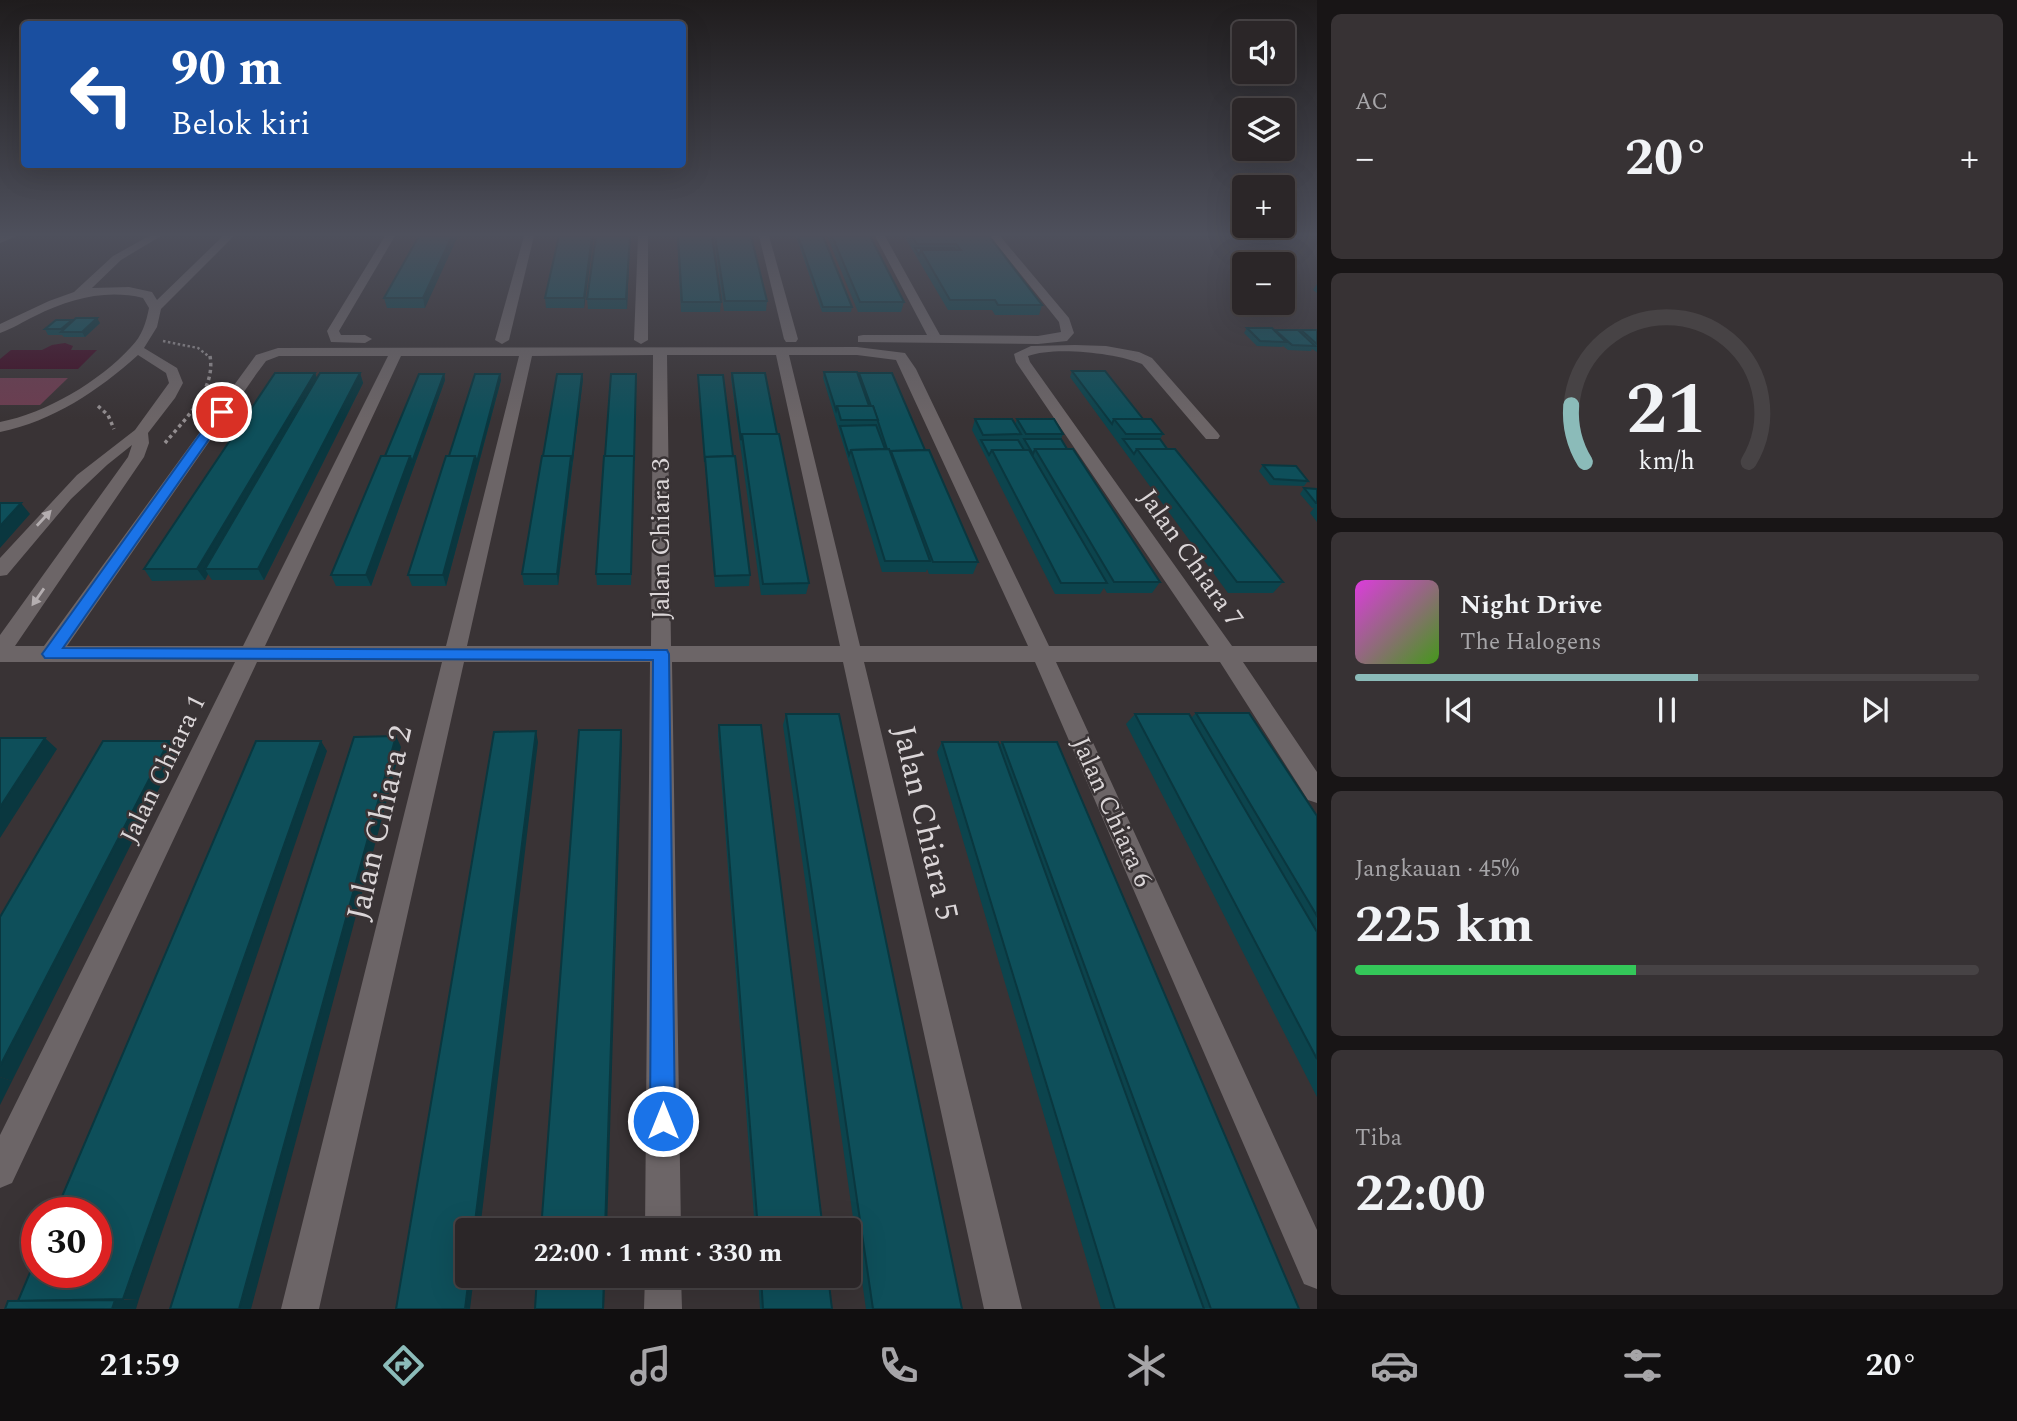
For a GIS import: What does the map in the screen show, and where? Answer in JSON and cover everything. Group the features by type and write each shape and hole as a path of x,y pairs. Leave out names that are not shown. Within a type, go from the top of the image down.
{"street":[{"path":"0,329 54,302 71,297"},
{"path":"149,297 155,309"},
{"path":"0,427 29,418 104,378 137,349 151,327 155,309 167,297"},
{"path":"353,297 333,331 336,339 502,340 651,346 1062,338 1068,333 1065,321 1045,297"},
{"path":"502,340 513,297"},
{"name":"Jalan Chiara 3","path":"647,297 661,654 663,1218"},
{"name":"Jalan Chiara 5","path":"777,297 852,654 1003,1309"},
{"path":"913,297 936,340"},
{"path":"50,654 261,358 278,352 526,353 651,346 787,345"},
{"name":"Jalan Chiara 6","path":"787,345 900,356 909,369 1042,654 1317,1271"},
{"path":"0,570 46,515 117,447 140,433 170,395 176,383 172,371 137,349"},
{"name":"Jalan Chiara 7","path":"1212,436 1147,361 1136,355 1112,351 1031,350 1021,354 1023,362 1226,654 1317,792"},
{"name":"Jalan Chiara 1","path":"0,1171 397,353"},
{"name":"Jalan Chiara 2","path":"300,1309 526,353"},
{"path":"0,653 136,457 141,443 140,433"},
{"path":"72,491 102,487 109,494"},
{"path":"0,653 1317,654"},
{"path":"663,1288 663,1309"}],"path":[{"path":"81,392 105,411 113,429 140,433"}],"shaded area":[{"path":"65,343 73,346 71,350 97,350 78,369 0,369 0,359 11,350 42,350"},
{"path":"0,378 68,378 40,405 0,405"}],"building":[{"path":"385,297 423,297 423,298"},
{"path":"545,297 584,297 584,298"},
{"path":"587,297 626,297 626,299"},
{"path":"682,297 720,297 721,302 682,302"},
{"path":"724,297 766,297 767,301 725,301"},
{"path":"820,297 848,297 852,307 823,307"},
{"path":"858,297 901,297 904,302 860,302"},
{"path":"948,297 1036,297 1042,305 998,305 995,300 950,300"},
{"path":"76,318 97,318 82,332 61,332"},
{"path":"56,320 72,320 61,329 45,329"},
{"path":"1247,328 1272,328 1286,342 1260,341"},
{"path":"1275,330 1298,330 1315,346 1292,345"},
{"path":"1301,330 1317,330 1317,344"},
{"path":"1072,371 1105,371 1143,419 1114,419 1112,424"},
{"path":"824,372 857,372 869,406 837,406 836,410"},
{"path":"275,373 315,373 197,569 144,569"},
{"path":"320,373 360,373 258,569 205,569"},
{"path":"732,373 765,373 777,434 742,434 741,440"},
{"path":"859,373 892,373 925,450 890,453"},
{"path":"419,374 444,374 412,462 410,456 385,456"},
{"path":"475,374 500,374 477,462 475,456 449,456"},
{"path":"557,374 582,374 572,461 571,456 543,456"},
{"path":"611,374 636,374 634,461 634,456 605,456"},
{"path":"698,375 723,375 733,456 705,457 705,462"},
{"path":"837,406 873,406 878,420 841,420"},
{"path":"975,419 1012,419 1021,434 983,435"},
{"path":"1017,419 1054,419 1063,434 1026,434"},
{"path":"1114,419 1151,419 1163,434 1126,434"},
{"path":"876,425 885,449 851,450 849,455 840,426"},
{"path":"742,434 779,434 809,583 763,584"},
{"path":"1024,439 1061,439 1067,449 1035,449 1033,454"},
{"path":"1123,439 1160,439 1167,449 1137,449 1134,454"},
{"path":"981,440 1018,440 1024,450 992,450 989,455"},
{"path":"889,449 930,561 885,561 851,450"},
{"path":"1035,449 1073,449 1160,582 1114,582"},
{"path":"1137,449 1175,449 1283,582 1237,582"},
{"path":"929,450 978,562 933,562 891,451"},
{"path":"992,450 1029,450 1107,583 1061,583"},
{"path":"381,456 410,456 366,575 331,575"},
{"path":"446,456 475,456 443,575 408,575"},
{"path":"542,456 571,456 557,574 522,574"},
{"path":"604,456 634,456 631,574 596,574"},
{"path":"735,456 750,575 715,576 705,457"},
{"path":"1263,465 1296,466 1308,481 1274,479"},
{"path":"1304,488 1317,489 1317,503 1316,503"},
{"path":"0,503 21,503 0,526"},
{"path":"1196,713 1249,713 1317,816 1317,916"},
{"path":"786,714 839,714 962,1309 873,1309"},
{"path":"1135,714 1189,714 1317,932 1317,1059"},
{"path":"719,725 761,725 822,1218 757,1218"},
{"path":"579,730 621,730 605,1218 542,1218"},
{"path":"536,731 475,1218 455,1218 455,1288 468,1288 465,1309 396,1309 494,732"},
{"path":"396,736 239,1309 170,1309 354,737"},
{"path":"0,738 45,738 0,807"},
{"path":"103,741 169,741 0,1066 0,917"},
{"path":"256,741 321,741 123,1299 18,1301 23,1288 112,1288 112,1197 62,1197"},
{"path":"942,742 998,742 1204,1309 1115,1309"},
{"path":"1002,742 1057,742 1299,1309 1211,1309"},
{"path":"536,1288 604,1288 603,1309 535,1309"},
{"path":"762,1288 829,1288 832,1309 763,1309"},
{"path":"115,1300 112,1309 5,1309 8,1301"}],"route":[{"path":"222,412 50,654 661,654 663,1121"}]}
